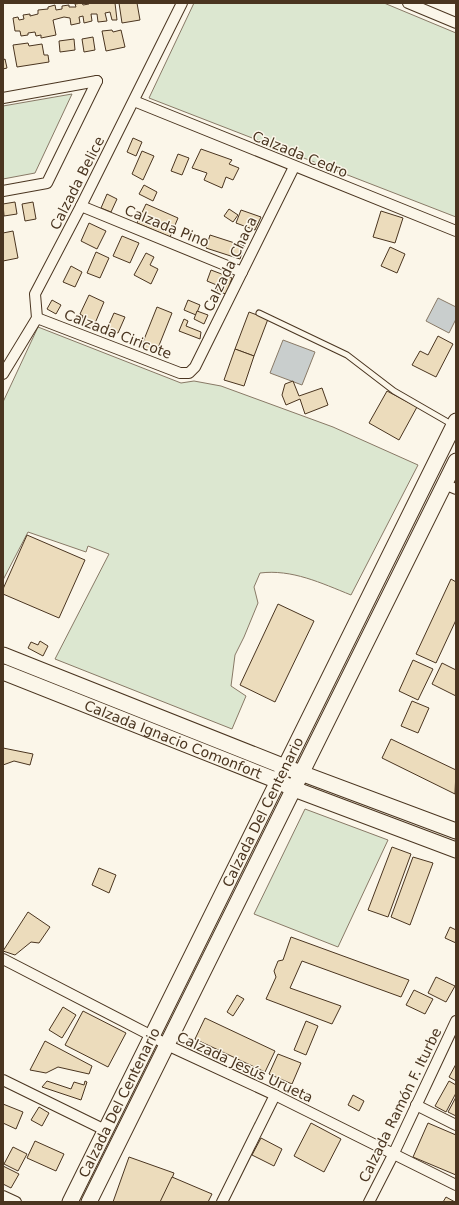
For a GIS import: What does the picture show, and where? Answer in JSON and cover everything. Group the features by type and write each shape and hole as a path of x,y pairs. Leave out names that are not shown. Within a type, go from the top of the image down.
{"main road":[{"name":"Calzada Del Centenario","path":"70,1202 455,423"},
{"name":"Calzada Del Centenario","path":"89,1202 302,773 450,486 456,461"},
{"name":"Calzada Ignacio Comonfort","path":"3,655 285,767 456,831"},
{"name":"Calzada Ignacio Comonfort","path":"3,672 278,781 294,789 456,850"}],"street":[{"name":"Calzada Belice","path":"37,318 35,294 81,206 182,3"},
{"path":"408,3 456,23"},
{"path":"3,98 97,81 47,183 3,191"},
{"name":"Calzada Cedro","path":"134,101 294,167 456,231"},
{"name":"Calzada Chaca","path":"190,372 195,367 294,167"},
{"name":"Calzada Pino","path":"81,206 242,272"},
{"path":"3,374 37,318"},
{"name":"Calzada Ciricote","path":"37,318 180,373 190,372"},
{"name":"Calzada Jesús Urueta","path":"3,959 167,1045 276,1095 393,1155 456,1185"},
{"name":"Calzada Ramón F. Iturbe","path":"369,1202 416,1105 453,1034 456,1020"},
{"path":"3,1080 105,1130"},
{"path":"222,1202 276,1095"},
{"path":"416,1105 456,1125"},
{"path":"3,1196 16,1202"}],"lane":[{"path":"259,314 347,355 394,391 455,423"}],"green space":[{"path":"194,3 384,3 456,33 456,217 149,98"},
{"path":"72,94 35,173 3,179 3,106"},
{"path":"38,327 181,383 194,381 221,386 333,427 418,465 351,595 295,575 272,572 260,573 254,587 258,603 235,655 231,686 246,696 232,729 55,659 109,554 88,546 86,552 28,532 3,580 3,402"},
{"path":"305,809 388,840 338,947 254,914"}],"shaded area":[{"path":"438,298 456,307 456,319 449,333 426,321"},
{"path":"283,340 315,352 302,385 270,373"}],"building":[{"path":"82,3 83,5 89,3 115,3 117,20 112,20 110,12 105,13 107,21 98,22 97,14 91,14 92,21 84,23 83,16 79,17 80,23 71,25 70,18 64,17 53,20 56,35 41,38 41,35 36,36 35,32 21,36 20,31 15,31 13,18 18,17 19,20 24,19 23,15 30,14 30,16 38,14 38,10 48,9 48,7 55,5 56,10 62,9 62,6 69,5 69,7 76,7 75,4"},
{"path":"119,3 137,3 140,20 122,23"},
{"path":"112,30 113,32 121,30 125,47 106,51 102,31"},
{"path":"93,37 95,50 84,52 82,39"},
{"path":"74,39 75,50 60,52 59,41"},
{"path":"28,43 29,46 42,44 44,55 48,55 49,62 17,67 13,45"},
{"path":"5,59 7,68 3,69 3,60"},
{"path":"133,138 142,142 136,156 127,152"},
{"path":"201,149 232,160 229,164 239,168 233,180 226,177 222,188 204,180 207,173 192,168"},
{"path":"142,151 154,156 143,180 132,174"},
{"path":"178,154 189,158 182,175 171,171"},
{"path":"144,185 157,192 153,201 139,194"},
{"path":"107,194 117,199 111,212 101,208"},
{"path":"15,202 17,214 4,216 3,204"},
{"path":"33,202 36,219 25,221 22,204"},
{"path":"146,204 178,218 170,237 137,223"},
{"path":"229,209 238,215 233,222 224,216"},
{"path":"241,210 261,217 255,230 236,223"},
{"path":"381,211 403,218 395,243 373,237"},
{"path":"89,223 106,231 97,249 81,241"},
{"path":"13,231 18,258 3,261 3,233"},
{"path":"210,235 244,246 240,259 206,248"},
{"path":"122,236 139,243 130,263 113,256"},
{"path":"390,247 405,254 397,273 381,266"},
{"path":"96,252 109,258 100,278 87,273"},
{"path":"146,253 154,257 150,265 158,269 151,284 134,275"},
{"path":"71,266 82,272 75,287 63,282"},
{"path":"211,270 232,278 226,294 217,291 219,286 207,281"},
{"path":"89,295 104,302 93,328 81,322 83,316 80,314"},
{"path":"52,300 61,305 56,314 47,309"},
{"path":"188,300 200,305 196,315 184,310"},
{"path":"157,307 172,313 156,353 141,347"},
{"path":"197,311 208,315 204,324 194,319"},
{"path":"249,312 268,319 254,356 235,349"},
{"path":"114,313 125,317 118,333 107,329"},
{"path":"184,319 188,321 186,326 201,332 200,339 179,331"},
{"path":"438,336 453,344 436,377 412,365 420,351 428,355"},
{"path":"235,349 254,356 244,386 224,380"},
{"path":"293,381 299,396 322,388 328,405 305,414 300,399 286,405 282,395 285,384"},
{"path":"387,391 417,407 399,440 369,423"},
{"path":"27,535 85,560 59,618 3,594 3,589"},
{"path":"451,579 456,582 456,620 436,663 416,654"},
{"path":"278,604 314,621 275,702 240,685"},
{"path":"40,641 48,646 43,656 28,648 31,642 38,645"},
{"path":"413,660 433,669 418,700 399,691"},
{"path":"442,663 456,670 456,696 432,684"},
{"path":"412,701 429,708 418,733 401,726"},
{"path":"391,739 456,770 455,794 382,758"},
{"path":"3,748 33,754 30,765 14,761 3,765"},
{"path":"392,847 411,854 388,917 368,910"},
{"path":"413,857 433,863 410,925 391,917"},
{"path":"99,868 116,875 109,893 92,885"},
{"path":"28,912 50,927 39,943 31,942 15,955 3,951"},
{"path":"450,927 456,930 456,943 445,938"},
{"path":"291,937 409,980 401,997 302,961 290,988 341,1006 332,1024 266,999 276,977 274,971 278,961 283,960"},
{"path":"436,977 455,986 446,1002 428,993"},
{"path":"414,990 433,999 425,1014 406,1005"},
{"path":"237,995 244,999 233,1016 227,1012"},
{"path":"63,1007 76,1015 62,1038 49,1030"},
{"path":"83,1011 126,1033 108,1067 65,1045"},
{"path":"205,1018 275,1051 265,1072 195,1039"},
{"path":"306,1021 318,1026 306,1055 294,1050"},
{"path":"45,1041 92,1066 89,1074 58,1067 46,1073 30,1070"},
{"path":"278,1054 301,1063 292,1084 269,1074"},
{"path":"456,1064 456,1081 449,1077"},
{"path":"47,1081 71,1089 74,1082 84,1085 85,1081 87,1082 81,1100 42,1087"},
{"path":"449,1081 456,1085 456,1093 446,1112 435,1106"},
{"path":"353,1095 364,1101 359,1111 348,1105"},
{"path":"456,1097 456,1116 448,1112"},
{"path":"3,1104 23,1112 16,1129 3,1123"},
{"path":"39,1107 49,1113 42,1126 31,1120"},
{"path":"311,1123 341,1139 324,1172 294,1156"},
{"path":"428,1123 456,1135 456,1175 413,1157"},
{"path":"261,1138 282,1149 274,1166 252,1155"},
{"path":"35,1141 64,1154 56,1171 27,1158"},
{"path":"13,1147 27,1154 18,1171 4,1164"},
{"path":"129,1157 174,1173 163,1202 113,1202"},
{"path":"3,1166 19,1174 11,1188 3,1184"},
{"path":"172,1177 212,1194 208,1202 160,1202"},
{"path":"446,1197 455,1202 443,1202"}]}
